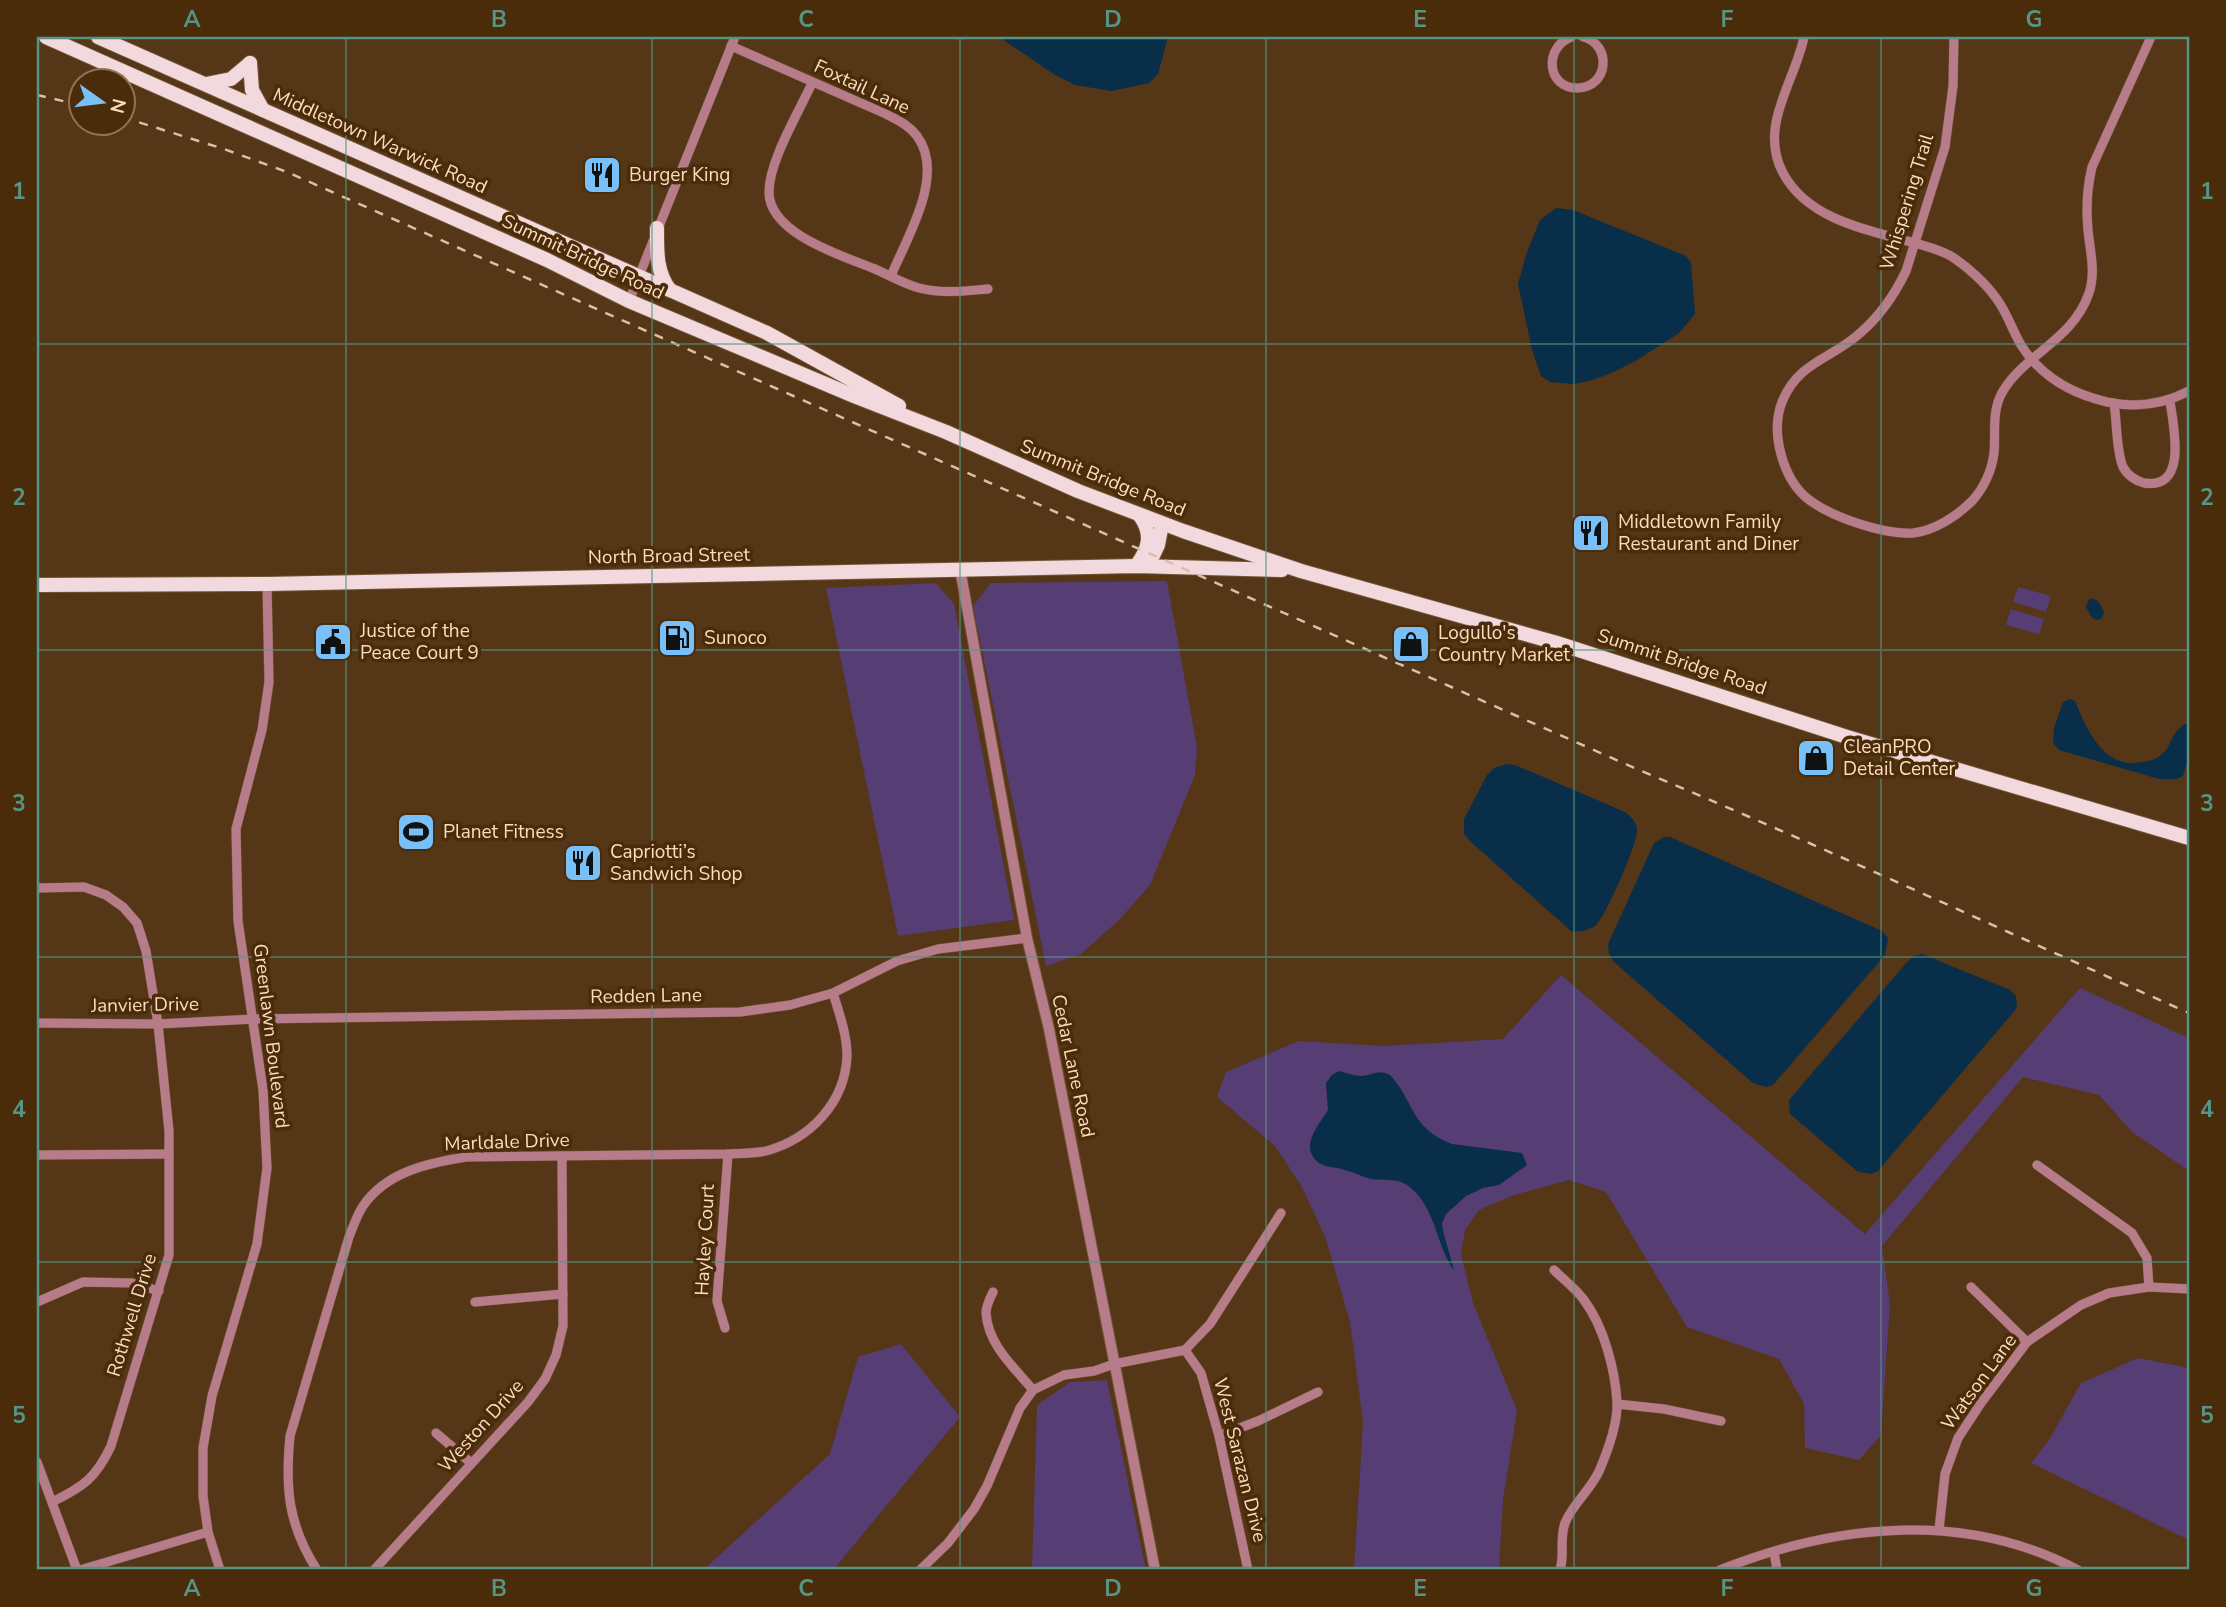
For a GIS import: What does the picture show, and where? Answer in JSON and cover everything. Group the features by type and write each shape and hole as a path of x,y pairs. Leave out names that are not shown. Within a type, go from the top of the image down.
{"main road":[{"name":"Summit Bridge Road","path":"46,37 534,255 629,301 946,432 1140,516 1301,571 1557,643 1847,737 2189,838"},
{"name":"Middletown Warwick Road","path":"98,37 767,333 946,432"},
{"path":"204,84 231,79 250,63 252,90 263,110"},
{"path":"657,228 661,278 671,291"},
{"path":"1140,516 1147,526 1149,540 1142,566"},
{"path":"1142,566 1158,545 1162,524"},
{"name":"North Broad Street","path":"37,585 267,584 1142,566 1301,571"}],"street":[{"path":"1572,37 1561,39 1554,51 1553,71 1560,82 1568,87 1583,88 1599,77 1604,59 1599,46 1590,38 1583,37"},
{"path":"1804,37 1800,58 1778,108 1776,154 1783,173 1805,201 1836,219 1938,250 1954,258 1996,298 2022,347 2033,360 2048,376 2068,389 2114,403 2144,404 2170,401 2189,391"},
{"name":"Whispering Trail","path":"1954,37 1953,86 1945,147 1917,244 1897,290 1859,335 1807,366 1781,403 1777,429 1780,451 1790,478 1808,499 1830,512 1889,532 1914,533 1938,526 1973,500 1986,481 1994,454 1995,415 2002,392 2073,323 2089,292 2092,276 2087,215 2088,182 2105,136 2151,37"},
{"path":"629,301 733,41"},
{"name":"Foxtail Lane","path":"733,41 812,83 886,114 909,127 918,137 925,153 927,185 891,276"},
{"path":"812,83 774,165 769,192 772,208 786,225 809,242 918,288 946,292 988,289"},
{"path":"2114,403 2124,469 2136,480 2153,483 2166,476 2174,463 2175,444 2170,401"},
{"name":"Cedar Lane Road","path":"960,569 1027,938 1049,1029 1155,1570"},
{"name":"Greenlawn Boulevard","path":"219,1570 208,1532 202,1472 206,1422 251,1269 265,1193 266,1116 238,920 236,829 262,730 269,682 267,584"},
{"name":"Rothwell Drive","path":"37,888 84,887 106,895 123,907 137,923 146,951 158,1024 169,1131 169,1255 111,1446 90,1480 52,1502"},
{"name":"Redden Lane","path":"254,1019 740,1012 790,1004 833,993 897,961 938,949 1027,938"},
{"name":"Marldale Drive","path":"317,1570 303,1549 293,1522 288,1493 290,1436 349,1237 364,1206 383,1185 400,1175 433,1163 466,1157 728,1154 764,1152 784,1144 808,1131 828,1112 842,1085 847,1056 845,1032 833,993"},
{"name":"Janvier Drive","path":"37,1023 158,1024 254,1019"},
{"path":"37,1155 169,1154"},
{"name":"Hayley Court","path":"725,1328 717,1301 728,1154"},
{"name":"Weston Drive","path":"374,1570 528,1402 545,1379 556,1355 563,1326 562,1156"},
{"path":"2036,1165 2132,1233 2147,1258 2149,1287"},
{"path":"920,1570 948,1543 974,1509 987,1486 1020,1408 1033,1390 1063,1375 1094,1371 1114,1364 1185,1350 1210,1324 1282,1213"},
{"path":"1554,1270 1584,1300 1598,1325 1609,1357 1617,1404 1611,1436 1599,1471 1565,1523 1560,1542 1563,1560 1560,1570"},
{"path":"37,1302 83,1282 132,1283 159,1291"},
{"path":"1971,1287 2027,1342"},
{"name":"Watson Lane","path":"1939,1530 1945,1474 1958,1438 2027,1342 2081,1306 2109,1293 2149,1287 2189,1289"},
{"path":"993,1292 986,1310 990,1331 1000,1352 1033,1390"},
{"path":"475,1302 563,1294"},
{"name":"West Sarazan Drive","path":"1185,1350 1201,1373 1219,1436 1248,1570"},
{"path":"1219,1436 1258,1422 1318,1392"},
{"path":"1617,1404 1664,1409 1721,1421"},
{"path":"436,1433 471,1463"},
{"path":"37,1462 79,1570 208,1532"},
{"path":"1720,1570 1828,1537 1939,1530 2016,1543 2078,1570"},
{"path":"1774,1552 1777,1570"},
{"path":"1563,1560 1571,1570"}],"shaded area":[{"path":"1167,581 1197,747 1195,775 1150,885 1119,920 1081,954 1046,966 973,606 991,583"},
{"path":"936,583 954,604 1014,920 898,936 826,588"},
{"path":"2018,587 2051,596 2046,612 2013,602"},
{"path":"2011,609 2044,619 2039,634 2006,625"},
{"path":"1561,975 1865,1234 2080,988 2189,1038 2189,1171 2132,1132 2099,1095 2023,1077 1882,1246 1890,1304 1881,1435 1859,1460 1805,1448 1804,1404 1779,1359 1687,1327 1606,1192 1569,1180 1514,1195 1479,1210 1465,1230 1461,1254 1473,1303 1517,1410 1503,1500 1499,1570 1354,1570 1363,1422 1350,1322 1326,1239 1302,1187 1275,1146 1217,1097 1226,1072 1299,1041 1383,1046 1503,1039"},
{"path":"901,1344 960,1417 833,1570 703,1570 830,1454 858,1357"},
{"path":"2138,1358 2189,1368 2189,1540 2031,1463 2049,1440 2081,1383"},
{"path":"1107,1380 1146,1570 1032,1570 1037,1405 1070,1382"}],"water":[{"path":"999,37 1168,37 1158,74 1149,83 1111,91 1075,85 1055,75"},
{"path":"1556,208 1573,210 1686,256 1691,262 1695,314 1679,333 1634,362 1609,374 1573,384 1550,382 1541,376 1532,350 1518,284 1540,220"},
{"path":"2092,598 2098,601 2104,612 2098,620 2092,618 2086,607"},
{"path":"2070,699 2075,701 2096,742 2113,758 2123,762 2142,762 2158,757 2168,747 2177,731 2189,724 2189,756 2183,776 2177,779 2159,779 2059,750 2053,743 2054,728 2063,702"},
{"path":"1507,764 1625,812 1636,824 1633,848 1621,878 1601,918 1591,928 1571,931 1464,834 1464,819 1487,775 1494,768"},
{"path":"1664,837 1670,837 1882,931 1888,938 1885,955 1773,1085 1766,1087 1753,1083 1614,962 1609,954 1608,944 1654,843"},
{"path":"1922,954 2010,990 2016,996 2017,1008 1878,1171 1871,1174 1858,1172 1790,1114 1789,1100 1908,961"},
{"path":"1339,1071 1359,1076 1379,1072 1390,1075 1421,1122 1438,1138 1452,1144 1522,1153 1527,1165 1499,1185 1483,1188 1466,1196 1446,1214 1442,1223 1443,1231 1454,1270 1426,1207 1407,1185 1398,1181 1371,1179 1325,1166 1313,1157 1310,1150 1312,1136 1328,1110 1326,1083"}],"railway":[{"path":"37,95 66,102"},
{"path":"136,121 287,172 1846,859 2189,1013"}],"place":[{"name":"Burger King","path":"602,175"},
{"name":"Middletown Family Restaurant and Diner","path":"1591,533"},
{"name":"Sunoco","path":"677,638"},
{"name":"Justice of the Peace Court 9","path":"333,642"},
{"name":"Logullo's Country Market","path":"1411,644"},
{"name":"CleanPRO Detail Center","path":"1816,758"},
{"name":"Planet Fitness","path":"416,832"},
{"name":"Capriotti’s Sandwich Shop","path":"583,863"}]}
